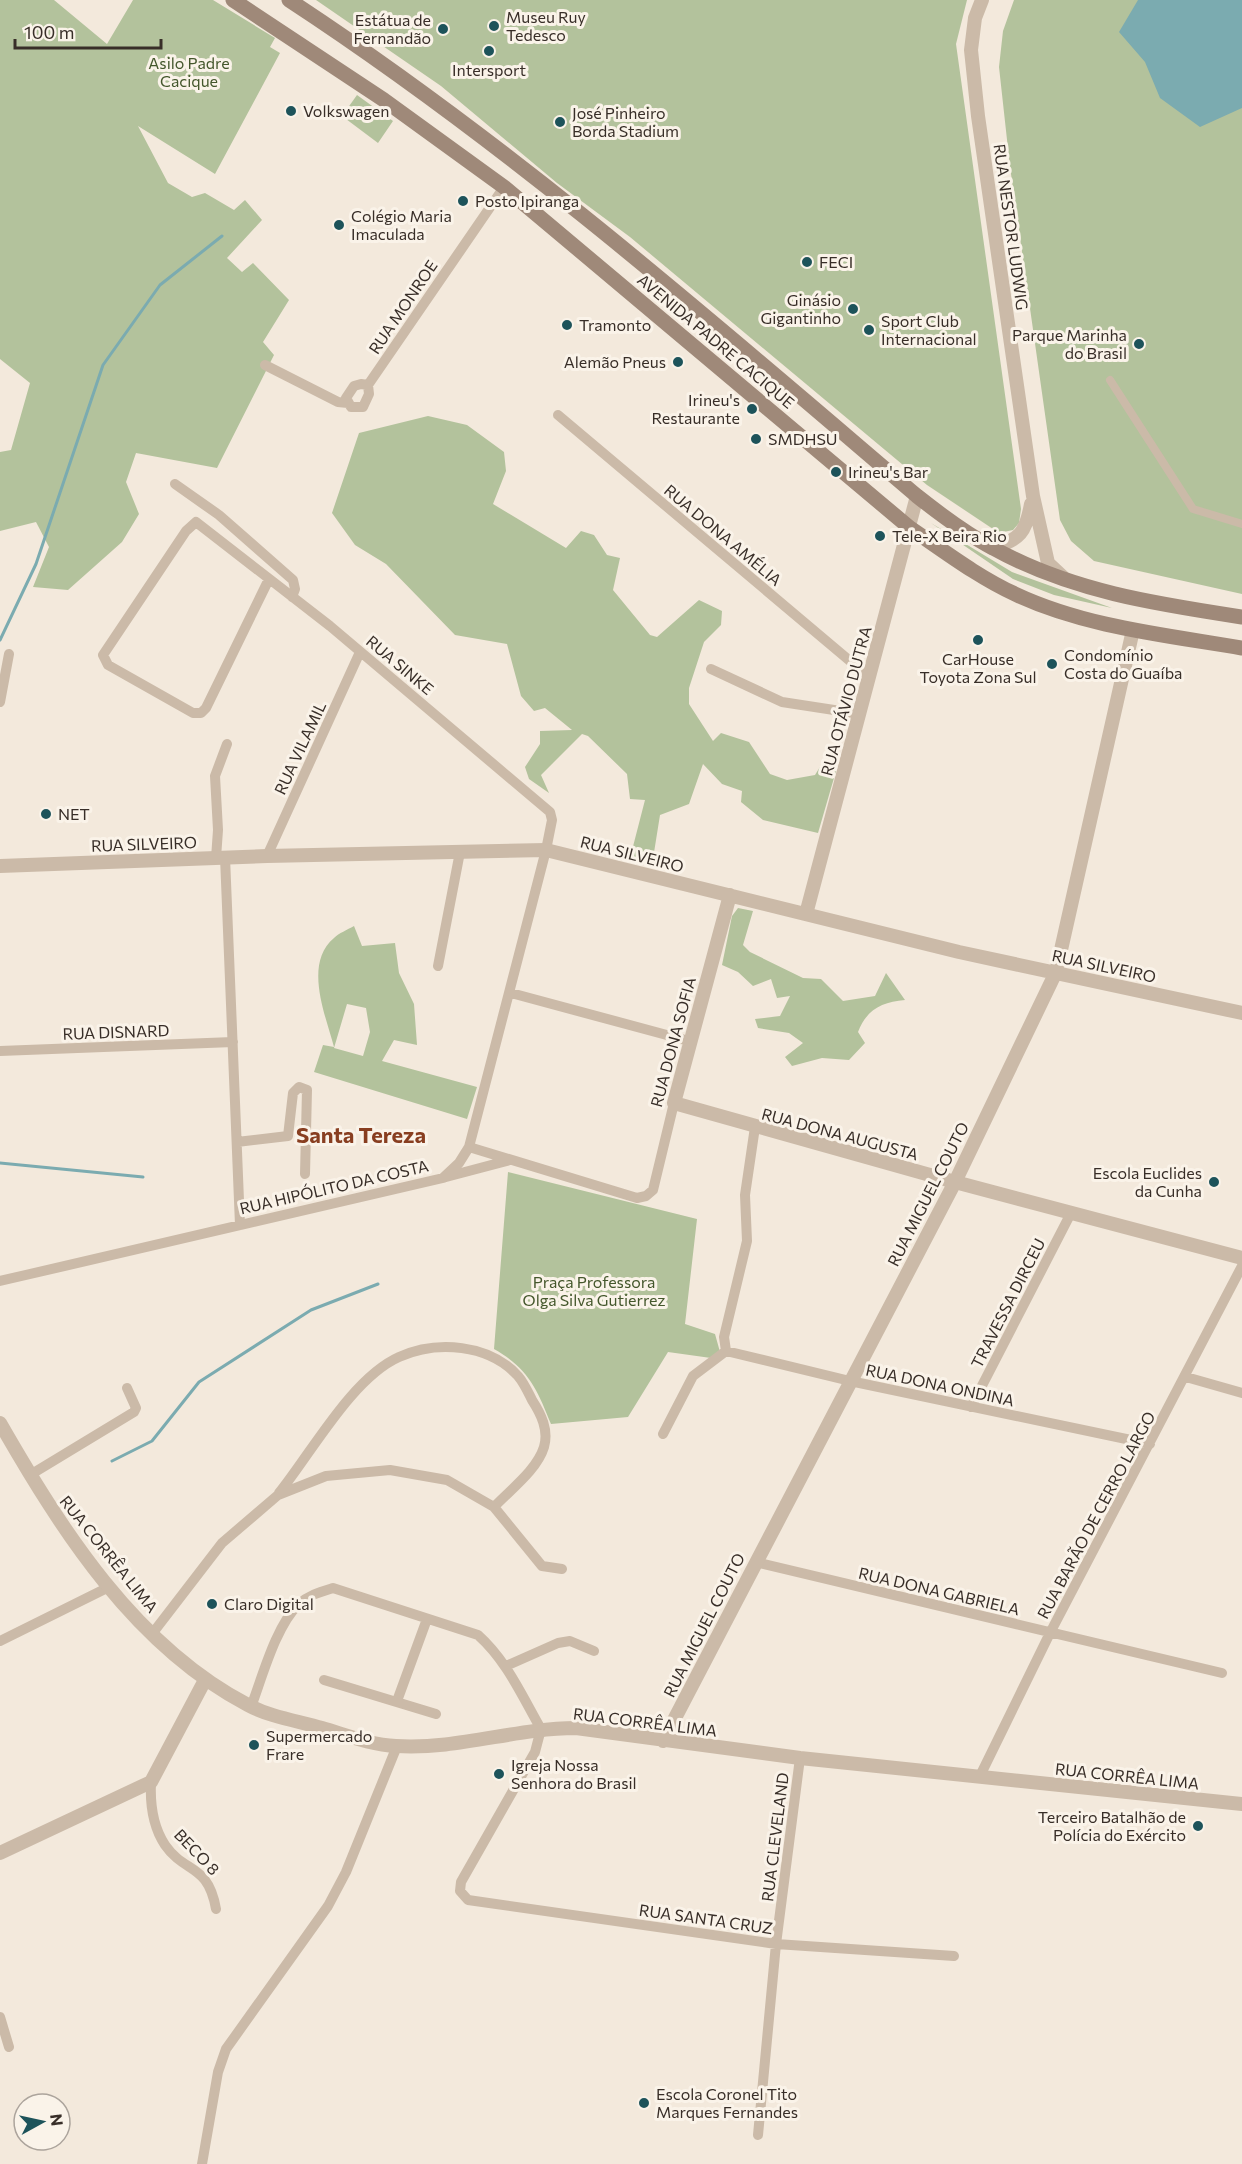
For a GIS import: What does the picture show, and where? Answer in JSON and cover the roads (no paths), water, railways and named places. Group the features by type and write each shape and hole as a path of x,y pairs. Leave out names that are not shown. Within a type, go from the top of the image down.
{"main road":[{"name":"AVENIDA PADRE CACIQUE","path":"232,0 384,100 504,187 910,528 959,562 1015,594 1083,618 1133,630 1242,648"},
{"name":"AVENIDA PADRE CACIQUE","path":"289,0 387,66 651,269 917,496 992,548 1070,582 1141,602 1242,617"}],"street":[{"name":"RUA NESTOR LUDWIG","path":"982,0 975,18 971,50 1033,496 1048,563 1070,582"},
{"name":"RUA MONROE","path":"368,385 354,386 346,398 348,403 357,408 363,407 369,394 368,385 504,187"},
{"path":"266,365 338,402 348,403"},
{"path":"1110,380 1193,509 1242,524"},
{"name":"RUA DONA AMÉLIA","path":"558,416 869,677"},
{"path":"175,484 219,515 293,580 295,589 292,597"},
{"name":"RUA OTÁVIO DUTRA","path":"806,914 917,496"},
{"name":"RUA NESTOR LUDWIG","path":"992,548 1017,538 1028,524 1033,496"},
{"name":"RUA SINKE","path":"268,579 206,708 201,713 193,713 104,661 103,655 186,531 196,522 292,597 360,652 546,806 552,820 546,850"},
{"name":"RUA MIGUEL COUTO","path":"663,1741 955,1182 1056,972 1133,630"},
{"name":"RUA VILAMIL","path":"267,856 360,652"},
{"path":"0,702 9,654"},
{"path":"711,669 782,702 860,714"},
{"path":"227,744 215,776 233,1042 240,1225"},
{"name":"RUA SILVEIRO","path":"0,866 221,857 546,850 959,952 1242,1013"},
{"name":"RUA HIPÓLITO DA COSTA","path":"0,1281 443,1178 459,1163 469,1147 511,993 546,850"},
{"path":"438,966 460,852"},
{"name":"RUA DONA SOFIA","path":"510,1160 637,1198 646,1197 653,1190 689,1041 730,895"},
{"path":"511,993 689,1041"},
{"name":"RUA DISNARD","path":"0,1052 233,1042"},
{"path":"237,1142 288,1136 293,1093 299,1087 307,1090 305,1174"},
{"name":"RUA DONA AUGUSTA","path":"674,1103 955,1182 1242,1258"},
{"path":"663,1434 693,1376 726,1351 724,1337 747,1241 745,1195 755,1127"},
{"path":"469,1147 510,1160"},
{"path":"443,1178 510,1160"},
{"name":"TRAVESSA DIRCEU","path":"971,1407 1071,1213"},
{"name":"RUA BARÃO DE CERRO LARGO","path":"979,1778 1050,1633 1186,1377 1242,1266"},
{"path":"152,1634 222,1543 278,1495 359,1385 399,1357 444,1346 464,1348 503,1364 519,1377 540,1412 544,1426 544,1447 533,1466 494,1507"},
{"name":"RUA DONA ONDINA","path":"726,1351 850,1382 1149,1444"},
{"path":"1186,1377 1242,1393"},
{"path":"30,1474 134,1412 136,1408 127,1388"},
{"name":"RUA CORRÊA LIMA","path":"0,1423 45,1502 109,1587 152,1634 205,1680 251,1707 376,1744 445,1746 541,1729 576,1728 800,1758 1242,1804"},
{"path":"278,1495 327,1476 390,1470 447,1480 494,1507 542,1566 562,1569"},
{"name":"RUA DONA GABRIELA","path":"755,1562 1222,1673"},
{"path":"0,1641 109,1587"},
{"path":"251,1707 285,1621 298,1605 313,1594 333,1588 478,1635 506,1666 541,1729"},
{"path":"397,1701 427,1619"},
{"path":"506,1666 558,1643 570,1641 594,1651"},
{"path":"0,1853 151,1782 205,1680"},
{"path":"324,1680 436,1714"},
{"name":"RUA SANTA CRUZ","path":"541,1729 535,1752 461,1882 460,1891 468,1900 776,1944 954,1956"},
{"path":"202,2164 218,2072 226,2049 328,1906 346,1872 397,1746"},
{"name":"RUA CLEVELAND","path":"758,2135 776,1944 800,1758"},
{"name":"BECO 8","path":"151,1782 150,1799 156,1826 165,1845 205,1879 213,1890 216,1909"},
{"path":"0,2017 9,2047"}],"water":[{"path":"1138,0 1242,0 1242,108 1200,127 1160,98 1145,62 1119,32"}],"waterway":[{"path":"0,640 36,564 103,365 160,285 222,236"},
{"path":"0,1163 143,1177"},
{"path":"112,1461 152,1441 199,1382 311,1310 378,1284"}],"place":[{"name":"Museu Ruy Tedesco","path":"494,26"},
{"name":"Estátua de Fernandão","path":"443,29"},
{"name":"Intersport","path":"489,51"},
{"name":"Volkswagen","path":"291,111"},
{"name":"José Pinheiro Borda Stadium","path":"560,122"},
{"name":"Posto Ipiranga","path":"463,201"},
{"name":"Colégio Maria Imaculada","path":"339,225"},
{"name":"FECI","path":"807,262"},
{"name":"Ginásio Gigantinho","path":"853,309"},
{"name":"Tramonto","path":"567,325"},
{"name":"Sport Club Internacional","path":"869,330"},
{"name":"Parque Marinha do Brasil","path":"1139,344"},
{"name":"Alemão Pneus","path":"678,362"},
{"name":"Irineu's Restaurante","path":"752,409"},
{"name":"SMDHSU","path":"756,439"},
{"name":"Irineu's Bar","path":"836,472"},
{"name":"Tele-X Beira Rio","path":"880,536"},
{"name":"CarHouse Toyota Zona Sul","path":"978,640"},
{"name":"Condomínio Costa do Guaíba","path":"1052,664"},
{"name":"NET","path":"46,814"},
{"name":"Escola Euclides da Cunha","path":"1214,1182"},
{"name":"Claro Digital","path":"212,1604"},
{"name":"Supermercado Frare","path":"254,1745"},
{"name":"Igreja Nossa Senhora do Brasil","path":"499,1774"},
{"name":"Terceiro Batalhão de Polícia do Exército","path":"1198,1826"},
{"name":"Escola Coronel Tito Marques Fernandes","path":"644,2103"}],"district":[{"name":"Santa Tereza","path":"361,1135"}],"park label":[{"name":"Asilo Padre Cacique","path":"189,72"},
{"name":"Praça Professora Olga Silva Gutierrez","path":"594,1291"}]}
